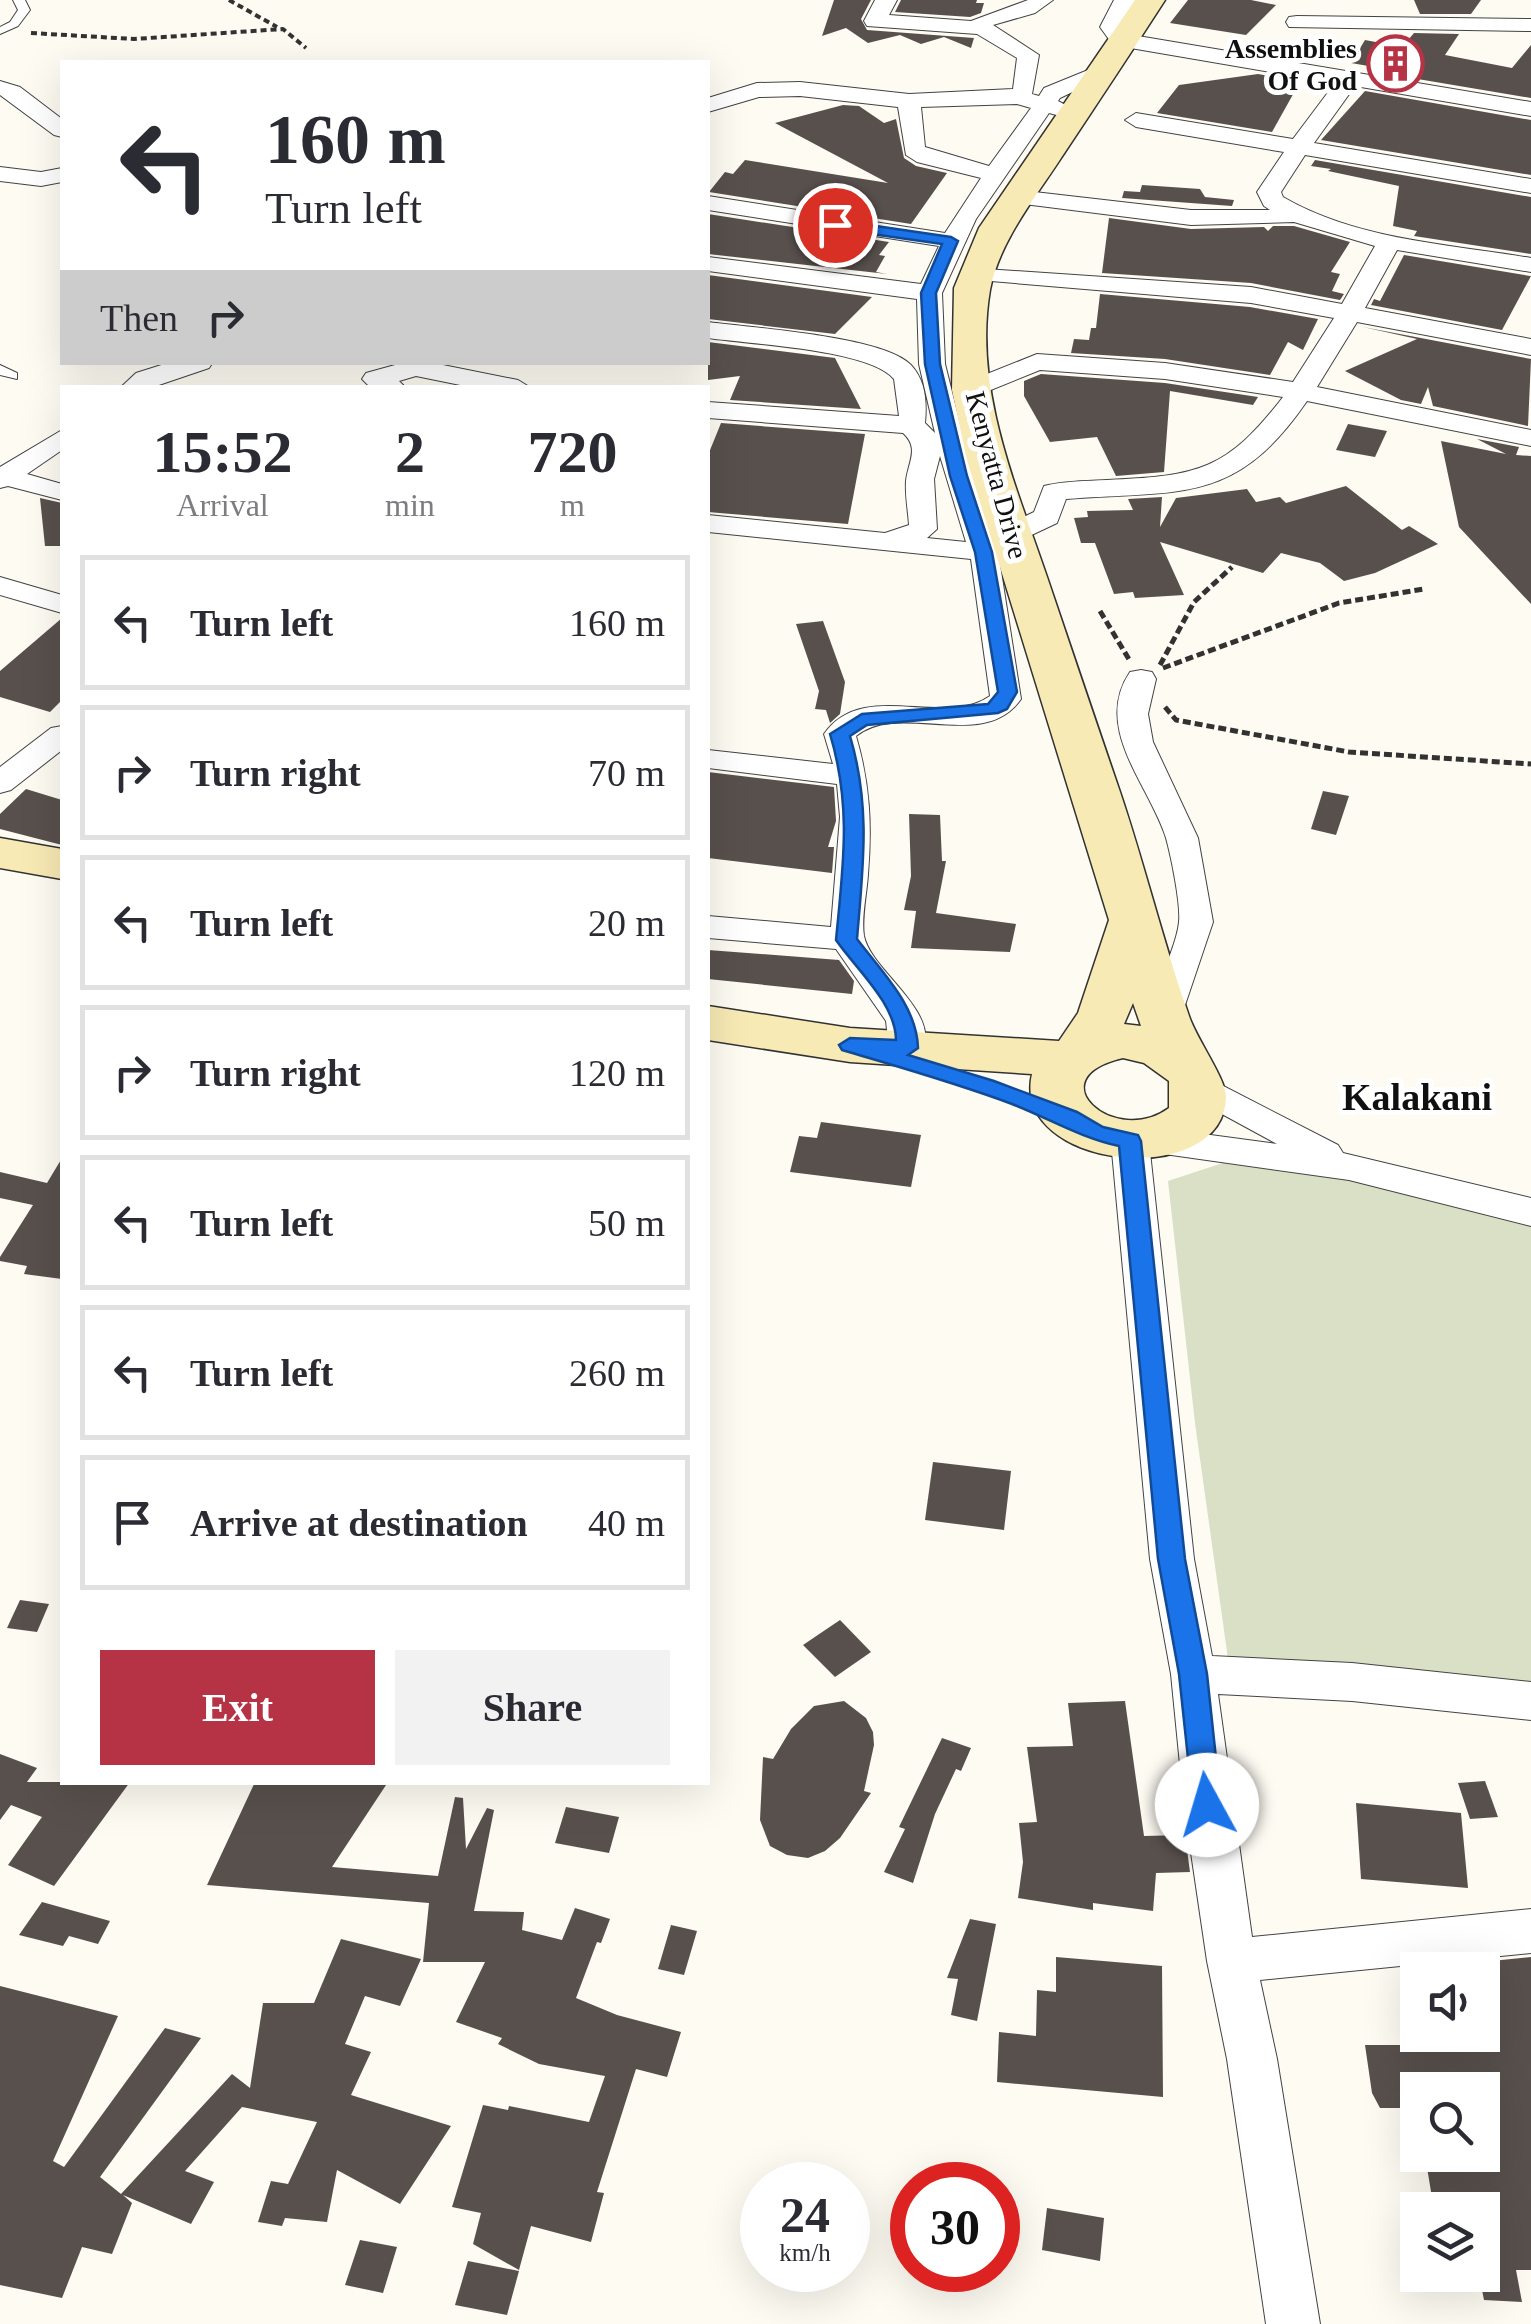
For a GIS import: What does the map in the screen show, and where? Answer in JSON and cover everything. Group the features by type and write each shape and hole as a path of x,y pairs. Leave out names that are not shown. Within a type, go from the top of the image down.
{"main road":[{"name":"Kenyatta Drive","path":"1150,0 1118,38 1045,105 1005,185 997,228 972,288 969,329 971,390 987,460 997,543 1101,808 1132,924 1181,1055"},
{"path":"0,853 60,864"},
{"path":"1070,1117 1058,1103 1054,1087 1058,1072 1104,1013 1132,924"},
{"path":"710,1023 850,1045 907,1048 1074,1054 1123,1041 1145,1044 1181,1055 1201,1100 1196,1114 1170,1134 1140,1140 1096,1134 1070,1117 986,1086 850,1045"}],"street":[{"path":"886,0 876,21 982,28 1028,55 1024,88 1045,105"},
{"path":"982,28 981,22 986,18 1028,8 1042,0"},
{"path":"1280,43 1310,0"},
{"path":"1118,38 1280,43 1531,25"},
{"path":"1280,43 1349,79 1531,108"},
{"path":"1349,79 1296,148 1269,192 1272,202 1294,215 1390,240 1531,265"},
{"path":"0,88 12,92 60,128"},
{"path":"712,100 757,90 800,89 909,101 1045,105"},
{"path":"909,101 914,150 1005,185 1143,212 1260,218 1294,215"},
{"path":"1136,120 1531,186"},
{"path":"0,174 42,179 60,176"},
{"path":"907,1048 904,1020 847,940 856,817 852,776 839,742 840,734 852,723 873,718 980,712 1006,699 997,543 959,476 932,364 929,293 951,241 1005,185"},
{"path":"710,203 951,241"},
{"path":"710,524 886,544 997,543 1047,518 1054,492 1170,482 1219,473 1243,460 1299,391 1390,240"},
{"path":"710,264 929,293"},
{"path":"979,272 1251,295 1531,347"},
{"path":"710,330 884,359 898,367 910,385 911,425"},
{"path":"971,390 1037,362 1165,371 1299,391 1531,438"},
{"path":"147,376 189,365"},
{"path":"387,385 375,379 417,365 505,385"},
{"path":"710,410 911,425 924,437 926,455 920,480 923,528 886,544"},
{"path":"2,478 60,439"},
{"path":"2,478 60,492"},
{"path":"0,586 60,603"},
{"path":"1142,679 1132,714 1137,742 1182,838 1196,922 1181,1055 1349,1167"},
{"path":"0,784 49,761 60,738"},
{"path":"0,741 49,761"},
{"path":"710,759 852,776"},
{"path":"710,927 847,940"},
{"path":"1293,2324 1252,2059 1231,1961 1207,1805 1193,1674 1172,1559 1140,1140 1349,1167 1531,1212"},
{"path":"1193,1674 1352,1682 1531,1701"},
{"path":"1231,1961 1531,1931"}],"lane":[{"path":"0,31 14,24 24,10 19,0"}],"path":[{"path":"229,0 282,29 306,48"},
{"path":"26,32 134,40 282,29"},
{"path":"1232,567 1194,602 1157,670 1340,603 1424,589"},
{"path":"1100,611 1142,679 1176,720 1348,752 1531,764"}],"green space":[{"path":"1241,1157 1325,1171 1531,1222 1531,1685 1229,1666 1195,1423 1168,1181"}],"building":[{"path":"834,0 871,0 861,19 867,30 974,38 971,48 944,37 921,44 900,35 868,43 846,28 822,36"},
{"path":"901,0 984,3 981,13 970,17 895,12"},
{"path":"1188,0 1251,0 1276,5 1246,35 1170,23"},
{"path":"1414,0 1481,0 1471,14 1420,14"},
{"path":"1414,33 1459,34 1445,55 1512,68 1531,45 1531,98 1382,73 1386,69 1351,63 1365,40 1402,47"},
{"path":"1258,74 1281,78 1275,85 1296,89 1272,132 1157,113 1179,85"},
{"path":"1365,91 1531,120 1531,175 1321,140"},
{"path":"843,105 859,106 884,123 896,119 904,158 916,166 947,173 911,224 710,192 725,172 733,174 745,160 888,183 775,123"},
{"path":"1315,160 1531,197 1531,254 1414,236 1417,231 1393,226 1399,186 1311,166"},
{"path":"1142,185 1200,189 1205,197 1234,200 1232,206 1122,198 1124,191 1140,192"},
{"path":"710,214 889,242 879,255 885,256 876,272 887,274 710,254"},
{"path":"1109,218 1191,229 1264,227 1268,231 1273,226 1294,226 1350,242 1331,272 1340,274 1332,291 1344,294 1340,300 1251,283 1102,273"},
{"path":"1404,255 1531,276 1502,330 1371,305 1374,299 1380,301"},
{"path":"710,275 872,297 835,334 710,319"},
{"path":"1100,294 1250,307 1318,319 1303,350 1288,342 1270,375 1165,359 1071,353 1074,339 1089,340 1091,328 1096,328"},
{"path":"1363,327 1531,359 1528,426 1433,406 1428,387 1421,404 1401,400 1345,371 1417,339"},
{"path":"710,342 835,358 861,409 730,400 740,376 708,380"},
{"path":"1041,374 1165,383 1258,397 1253,405 1170,391 1164,472 1116,476 1097,437 1050,442 1024,396 1024,381"},
{"path":"721,423 865,434 848,524 710,512 710,450"},
{"path":"1348,424 1387,431 1375,457 1336,450"},
{"path":"1477,439 1519,447 1516,455 1531,456 1531,604 1459,527 1441,441 1506,454"},
{"path":"1346,486 1402,530 1409,526 1438,544 1375,573 1344,581 1320,563 1281,553 1263,573 1160,542 1184,595 1135,598 1133,592 1114,594 1095,543 1081,543 1074,518 1088,517 1087,511 1133,510 1128,499 1162,497 1160,527 1176,498 1247,489 1256,502 1280,497 1286,503"},
{"path":"40,498 60,503 60,546 45,546"},
{"path":"60,620 60,702 50,712 0,697 0,671"},
{"path":"823,621 845,682 840,714 830,723 826,710 815,709 819,691 796,624"},
{"path":"710,772 834,787 836,821 828,847 834,847 832,873 710,858"},
{"path":"26,789 60,799 60,844 0,829 0,814"},
{"path":"1323,791 1349,796 1336,835 1311,829"},
{"path":"909,814 940,815 942,861 946,861 936,913 1016,924 1010,952 911,948 916,911 904,910 911,876"},
{"path":"710,950 839,960 854,981 852,994 710,979"},
{"path":"821,1122 921,1135 911,1187 790,1172 799,1136 817,1138"},
{"path":"60,1161 60,1279 24,1274 27,1266 0,1261 33,1205 0,1198 0,1172 47,1183"},
{"path":"933,1462 1011,1471 1004,1530 925,1520"},
{"path":"20,1600 49,1604 37,1632 7,1628"},
{"path":"840,1620 871,1652 835,1677 803,1645"},
{"path":"844,1701 866,1718 873,1732 864,1791 871,1793 840,1838 825,1851 808,1858 787,1855 770,1846 760,1820 763,1757 773,1759 791,1729 814,1706"},
{"path":"1125,1701 1144,1836 1185,1835 1190,1872 1156,1873 1153,1911 1093,1903 1093,1910 1018,1898 1023,1862 1019,1823 1037,1822 1027,1747 1073,1746 1068,1703"},
{"path":"942,1738 971,1748 961,1771 956,1769 935,1814 913,1883 884,1872 905,1829 899,1827"},
{"path":"0,1754 37,1768 27,1782 128,1785 54,1886 8,1865 42,1817 11,1805 0,1820"},
{"path":"1485,1781 1498,1817 1470,1819 1458,1783"},
{"path":"254,1785 386,1785 332,1867 438,1876 455,1797 463,1798 466,1849 487,1808 494,1810 474,1911 524,1912 522,1930 562,1940 575,1908 610,1919 576,1998 617,2015 681,2032 667,2077 636,2069 597,2192 604,2193 591,2242 531,2226 519,2270 473,2244 481,2213 452,2207 483,2105 508,2110 509,2106 589,2122 605,2076 539,2064 498,2044 502,2038 456,2022 485,1962 423,1962 429,1903 207,1885"},
{"path":"1356,1803 1461,1813 1468,1888 1361,1879"},
{"path":"566,1807 619,1817 609,1853 555,1843"},
{"path":"42,1902 110,1921 98,1944 69,1936 63,1946 19,1935"},
{"path":"970,1919 996,1924 977,2021 951,2015 958,1979 947,1978"},
{"path":"671,1925 697,1931 684,1975 658,1969"},
{"path":"341,1939 421,1959 400,2006 365,1996 345,2044 371,2052 351,2095 451,2126 400,2204 337,2170 327,2222 285,2218 282,2226 258,2222 271,2181 288,2184 317,2122 242,2107 185,2171 214,2182 191,2224 123,2195 132,2203 112,2254 82,2247 62,2298 0,2285 0,1986 118,2016 53,2161 64,2167 165,2028 201,2038 100,2177 121,2194 232,2074 250,2088 263,2003 314,2003"},
{"path":"1056,1957 1162,1966 1163,2097 997,2082 999,2032 1036,2036 1037,1990 1056,1992"},
{"path":"1531,1957 1531,2270 1516,2270 1522,2302 1484,2300 1482,2292 1500,2292 1500,2192 1431,2192 1428,2172 1500,2172 1500,2072 1400,2072 1400,2108 1380,2108 1372,2093 1365,2045 1400,2045 1400,2052 1500,2052 1500,1960"},
{"path":"1047,2208 1104,2218 1100,2261 1042,2250"},
{"path":"360,2240 397,2247 383,2293 345,2285"},
{"path":"468,2261 519,2271 507,2315 455,2305"}],"place":[{"name":"Assemblies Of God","path":"1396,64"}],"district":[{"name":"Kalakani","path":"1417,1097"}],"route":[{"path":"835,225 951,241 929,293 932,364 959,476 984,552 1008,692 1006,699 992,710 862,719 840,734 839,742 852,776 856,817 847,940 900,1012 907,1028 907,1048 850,1045 986,1086 1070,1117 1096,1134 1130,1141 1132,1194 1172,1559 1193,1674 1207,1805"}]}
